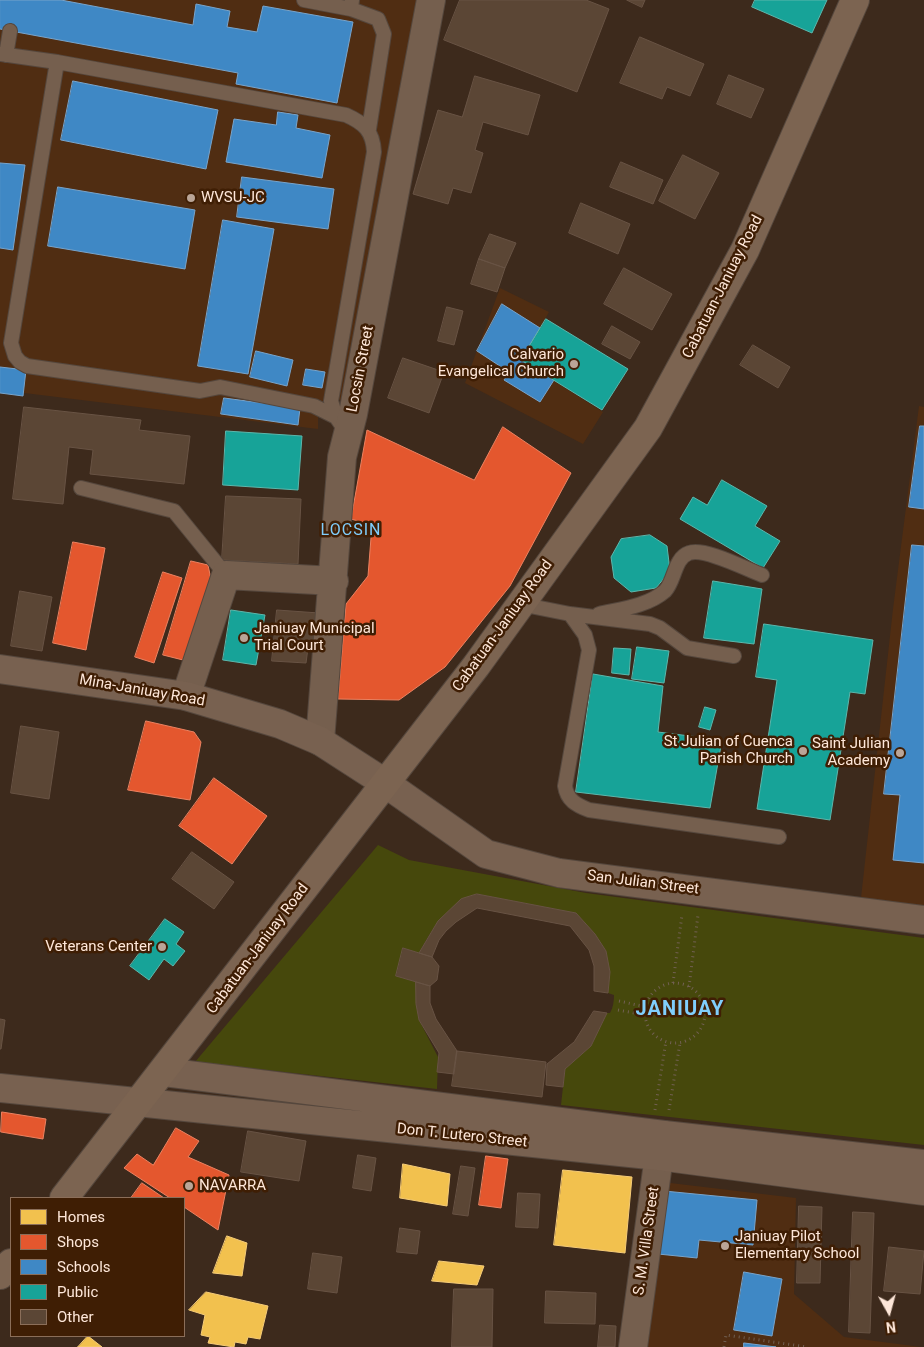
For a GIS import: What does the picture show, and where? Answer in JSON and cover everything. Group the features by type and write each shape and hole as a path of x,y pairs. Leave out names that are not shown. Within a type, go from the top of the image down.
{"main road":[{"name":"Cabatuan-Janiuay Road","path":"65,1197 141,1102 385,783 520,604 648,428 745,250 854,0"},
{"path":"0,1275 10,1264"}],"street":[{"name":"Locsin Street","path":"320,741 334,581 342,457 342,425 431,0"},
{"path":"186,696 226,575 334,581"},
{"name":"Mina-Janiuay Road","path":"0,669 186,696 271,720 320,741 385,783"},
{"name":"San Julian Street","path":"385,783 486,854 559,873 924,920"},
{"name":"Don T. Lutero Street","path":"164,1072 658,1141 924,1191"},
{"name":"Don T. Lutero Street","path":"0,1088 141,1102 658,1141 924,1164"},
{"name":"S. M. Villa Street","path":"633,1347 658,1141"}],"lane":[{"path":"304,0 352,4 378,19 384,34 369,130"},
{"path":"10,31 3,55 57,62 346,115 359,121 369,130 374,140 374,152 331,401 342,425"},
{"path":"57,62 11,343 20,362 27,366 138,384 200,392 220,388 314,406 342,425"},
{"path":"81,488 174,511 226,575"},
{"path":"590,617 644,603 658,596 671,582 681,558 690,552 703,552 762,575"},
{"path":"520,604 570,614 650,624 664,631 687,648 734,656"},
{"path":"570,614 585,635 589,650 565,786 566,794 571,801 589,810 779,836"}],"path":[{"path":"673,983 694,890"},
{"path":"689,987 694,890"},
{"path":"673,983 689,987 702,999 705,1018 702,1027 696,1034 680,1043 666,1041 654,1034 646,1015 646,1007 653,993 666,985 673,983"},
{"path":"619,1001 646,1007"},
{"path":"618,1010 646,1015"},
{"path":"658,1141 666,1041"},
{"path":"658,1141 680,1043"},
{"path":"724,1347 726,1335 807,1347"}],"shaded area":[{"name":"WVSU-JC","path":"0,0 421,0 344,399 318,403 318,429 0,390"},
{"path":"500,288 549,312 521,360 603,412 583,444 465,383"},
{"name":"Saint Julian Academy","path":"919,406 924,407 924,906 861,898 893,609"},
{"path":"378,845 409,860 586,893 924,938 924,1145 561,1105 565,1069 591,1046 607,1013 610,1013 613,1007 614,995 608,993 610,972 606,951 595,934 576,913 477,894 458,904 442,918 419,953 403,948 396,976 416,982 416,1004 419,1020 438,1057 437,1089 195,1062"},
{"name":"Janiuay Pilot Elementary School","path":"662,1182 796,1198 794,1294 844,1337 921,1347 643,1347"}],"building: Homes":[{"path":"403,1164 450,1174 447,1206 400,1198"},
{"path":"563,1170 632,1177 625,1253 554,1245"},
{"path":"227,1236 247,1243 242,1276 213,1273"},
{"path":"439,1261 484,1266 477,1285 432,1281"},
{"path":"206,1292 268,1306 260,1339 248,1337 246,1344 235,1342 234,1347 208,1343 210,1337 201,1335 205,1315 189,1310"},
{"path":"89,1337 102,1347 78,1347"}],"building: Shops":[{"path":"503,427 571,473 510,586 445,667 399,700 338,699 346,604 368,576 372,525 351,519 367,430 474,480"},
{"path":"73,542 105,548 86,650 53,643"},
{"path":"191,561 208,565 213,589 191,662 163,655"},
{"path":"163,572 182,578 154,663 135,657"},
{"path":"146,721 194,732 201,742 190,800 128,790"},
{"path":"214,778 267,816 232,864 179,826"},
{"path":"2,1112 46,1119 43,1139 1,1132"},
{"name":"NAVARRA","path":"176,1128 199,1141 188,1157 229,1175 218,1230 185,1208 185,1197 168,1197 124,1168 137,1154 153,1165"},
{"path":"486,1156 508,1159 501,1208 479,1205"},
{"path":"142,1183 163,1197 132,1197"}],"building: Schools":[{"path":"0,0 61,0 193,25 196,4 230,11 227,27 257,32 263,6 353,22 337,103 236,84 238,73 0,29"},
{"path":"73,81 218,110 206,169 61,140"},
{"path":"278,112 298,115 296,128 330,135 322,178 226,162 234,119 276,125"},
{"path":"0,163 25,165 13,250 0,248"},
{"path":"242,177 334,189 328,229 237,217"},
{"path":"58,187 195,210 185,269 48,246"},
{"path":"223,220 274,229 248,374 198,366"},
{"path":"502,304 540,328 521,360 554,380 540,402 504,380 509,372 477,351"},
{"path":"256,351 293,360 287,386 250,377"},
{"path":"0,367 26,370 23,396 0,393"},
{"path":"306,369 325,372 322,388 303,385"},
{"path":"224,398 300,408 298,425 221,414"},
{"path":"920,426 924,426 924,509 909,507"},
{"path":"912,545 924,546 924,863 893,860 900,795 884,794"},
{"path":"664,1191 757,1200 753,1245 699,1240 697,1258 658,1254"},
{"path":"744,1272 782,1279 772,1336 734,1330"},
{"path":"744,1343 776,1347 744,1347"}],"building: Public":[{"path":"755,0 827,0 812,33 752,7"},
{"name":"Calvario Evangelical Church","path":"546,319 628,369 602,410 521,360"},
{"path":"226,431 302,436 298,490 223,485"},
{"path":"722,480 767,506 755,526 780,541 763,568 680,519 693,497 707,505"},
{"path":"650,535 667,546 670,571 656,588 631,592 614,578 611,557 621,539"},
{"path":"713,581 762,589 754,644 704,638"},
{"name":"Janiuay Municipal Trial Court","path":"231,610 265,615 256,665 223,660"},
{"name":"St Julian of Cuenca Parish Church","path":"764,624 873,640 865,694 850,692 830,820 757,809 777,680 756,677"},
{"path":"637,647 669,651 664,683 632,679"},
{"path":"614,648 631,649 629,675 612,673"},
{"path":"593,674 663,686 658,732 722,740 710,808 576,792"},
{"path":"705,707 716,710 710,730 699,727"},
{"name":"Veterans Center","path":"165,919 184,932 176,944 185,951 173,966 164,959 149,980 130,966"}],"building: Other":[{"path":"460,0 586,0 609,9 577,92 444,40"},
{"path":"627,0 645,0 642,7"},
{"path":"640,37 704,64 690,96 667,87 662,99 620,83"},
{"path":"729,75 764,89 751,118 717,104"},
{"path":"475,76 540,95 528,135 483,122 475,150 483,153 471,193 453,188 448,204 413,194 438,110 462,117"},
{"path":"683,155 719,173 695,219 659,201"},
{"path":"621,162 663,180 653,204 610,187"},
{"path":"581,203 630,224 618,254 569,233"},
{"path":"490,234 516,243 505,268 479,259"},
{"path":"479,259 505,268 497,292 471,284"},
{"path":"624,268 672,294 652,330 604,304"},
{"path":"447,307 463,311 454,345 438,341"},
{"path":"612,326 640,342 630,359 602,344"},
{"path":"753,345 790,367 778,388 740,365"},
{"path":"403,358 444,372 429,413 388,398"},
{"path":"24,407 141,420 139,430 190,436 184,484 90,474 93,450 69,447 63,504 13,499"},
{"path":"226,496 301,499 298,564 222,560"},
{"path":"20,591 52,597 42,651 11,646"},
{"path":"277,610 319,613 316,649 308,648 306,663 272,661"},
{"path":"21,726 59,732 49,799 11,793"},
{"path":"192,852 234,882 214,909 172,879"},
{"path":"477,894 576,913 595,934 606,951 610,972 608,993 594,991 594,966 589,950 570,926 477,908 446,931 439,940 432,957 419,953 438,921 461,899"},
{"path":"403,948 432,957 439,966 437,980 430,986 396,976"},
{"path":"416,982 430,986 430,1003 436,1019 457,1051 454,1074 437,1072 439,1053 419,1020 416,1004"},
{"path":"594,1011 607,1013 591,1046 565,1069 563,1087 546,1085 547,1064 574,1042"},
{"path":"0,1019 5,1020 1,1049 0,1049"},
{"path":"457,1051 546,1062 542,1097 452,1086"},
{"path":"248,1131 306,1141 299,1181 241,1172"},
{"path":"358,1155 376,1158 371,1191 353,1188"},
{"path":"461,1166 475,1168 468,1216 453,1214"},
{"path":"518,1193 540,1194 538,1228 516,1227"},
{"path":"799,1206 822,1207 820,1283 797,1283"},
{"path":"853,1212 874,1213 870,1333 849,1332"},
{"path":"400,1228 420,1231 417,1254 397,1252"},
{"path":"889,1247 924,1251 920,1294 884,1291"},
{"path":"313,1253 342,1257 337,1293 308,1289"},
{"path":"454,1289 493,1289 492,1347 452,1347"},
{"path":"546,1291 596,1293 595,1324 545,1323"},
{"path":"600,1325 616,1326 615,1347 598,1347"}],"place":[{"name":"WVSU-JC","path":"191,198"},
{"name":"Calvario Evangelical Church","path":"574,364"},
{"name":"Janiuay Municipal Trial Court","path":"244,638"},
{"name":"St Julian of Cuenca Parish Church","path":"803,751"},
{"name":"Saint Julian Academy","path":"900,753"},
{"name":"Veterans Center","path":"162,947"},
{"name":"NAVARRA","path":"189,1186"},
{"name":"Janiuay Pilot Elementary School","path":"725,1246"}],"district":[{"name":"LOCSIN","path":"351,531"},
{"name":"JANIUAY","path":"680,1010"}]}
